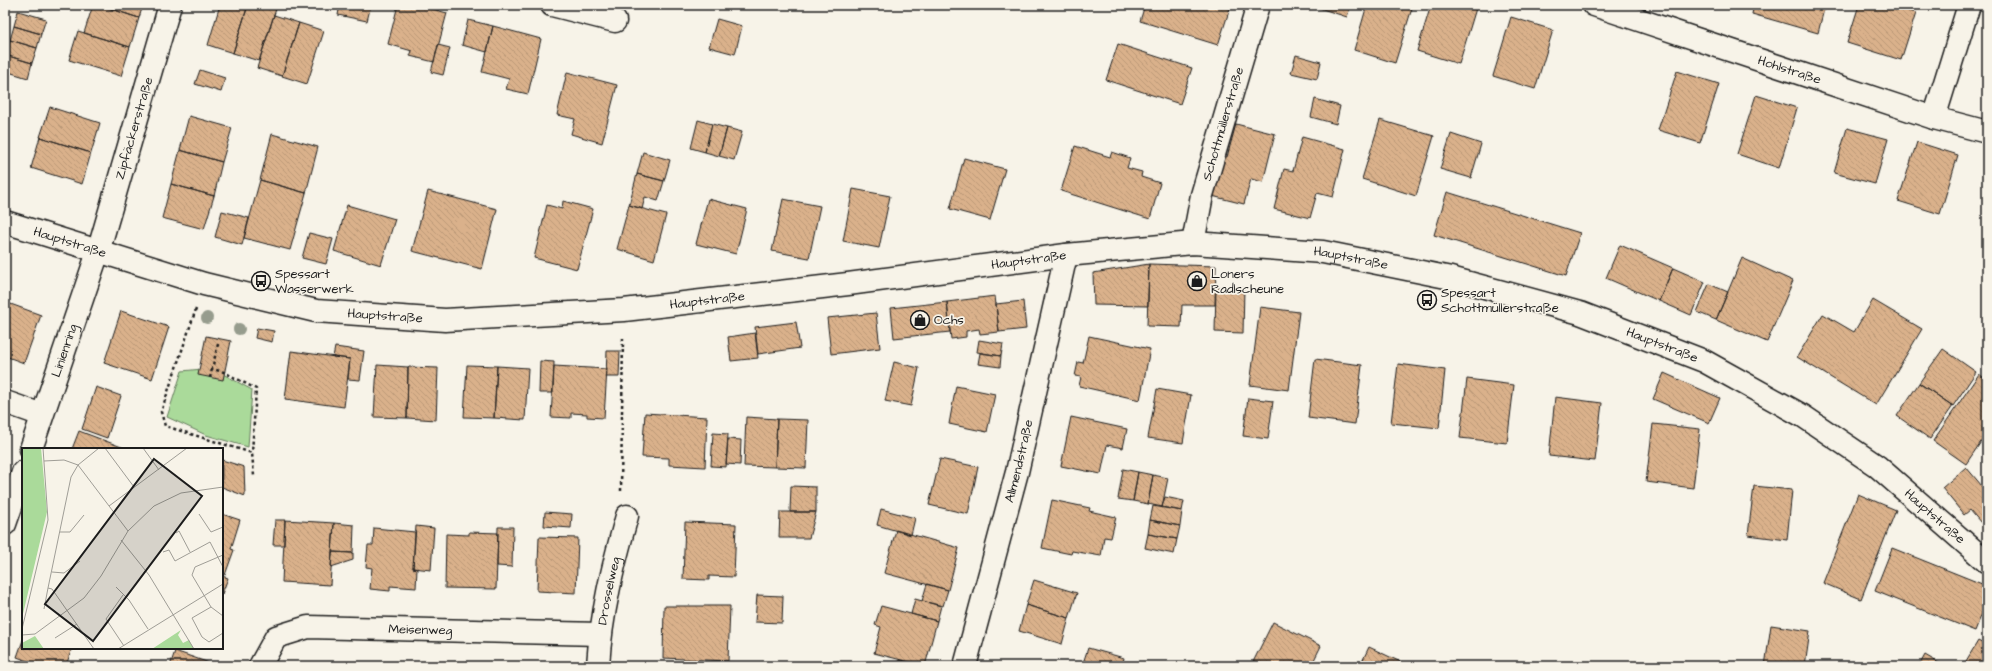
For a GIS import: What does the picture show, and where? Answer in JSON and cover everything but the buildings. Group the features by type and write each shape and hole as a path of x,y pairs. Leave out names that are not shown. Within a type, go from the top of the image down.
{"street":[{"name":"Zipfäckerstraße","path":"98,252 170,5"},
{"path":"552,5 615,21"},
{"name":"Schottmüllerstraße","path":"1193,244 1202,195 1258,5"},
{"name":"Hohlstraße","path":"1594,5 1618,8 1934,118 1987,132"},
{"path":"1934,118 1968,5"},
{"name":"Hauptstraße","path":"5,222 204,284 316,311 446,320 624,310 848,284 1066,255 1193,244 1323,252 1451,278 1580,312 1704,361 1803,416 1877,466 1987,562"},
{"name":"Linienring","path":"31,448 98,252"},
{"name":"Allmendstraße","path":"965,666 1017,472 1066,255"},
{"path":"5,402 42,415"},
{"path":"5,524 22,475"},
{"name":"Drosselweg","path":"598,666 600,634 611,574 628,516"},
{"name":"Meisenweg","path":"260,666 276,637 308,627 600,634"}],"path":[{"path":"196,308 161,412 165,426 252,453"},
{"path":"623,332 621,493 628,516"},
{"path":"210,378 218,344"},
{"path":"212,369 224,372 256,389 252,453 254,476"}],"green space":[{"path":"202,369 223,374 252,390 248,447 206,435 167,417 182,371"}],"place":[{"name":"Spessart Wasserwerk","path":"261,281"},
{"name":"Loners Radlscheune","path":"1197,281"},
{"name":"Spessart Schottmüllerstraße","path":"1427,300"},
{"name":"Ochs","path":"920,320"}]}
